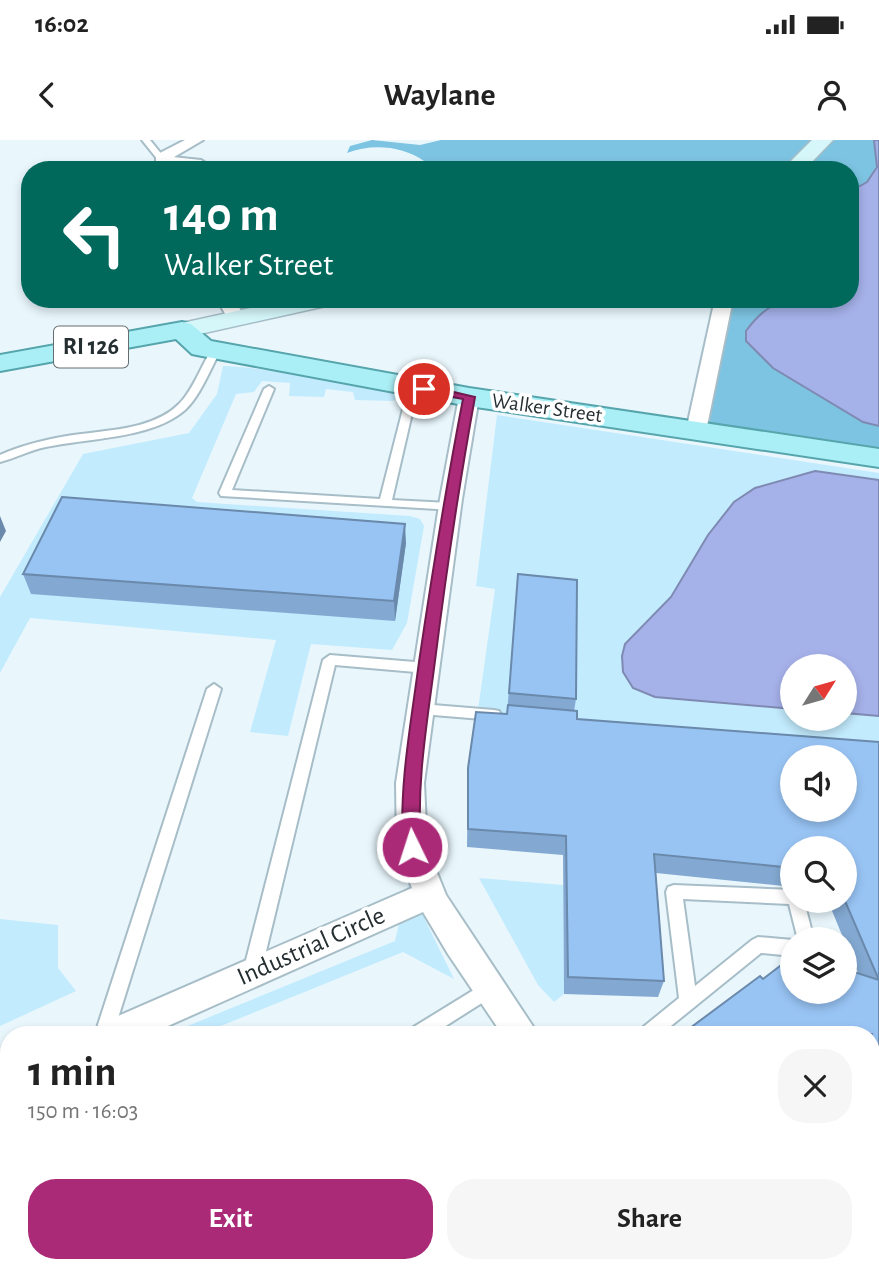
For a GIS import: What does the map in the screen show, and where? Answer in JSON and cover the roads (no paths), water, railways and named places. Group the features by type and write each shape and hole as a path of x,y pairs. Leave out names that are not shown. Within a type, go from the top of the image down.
{"main road":[{"path":"801,161 823,140"},
{"name":"RI 126","path":"0,363 181,330 231,308"},
{"name":"Walker Street","path":"181,330 202,348 469,397 879,458"}],"street":[{"path":"166,161 196,140"},
{"path":"696,430 722,308"},
{"path":"469,397 449,507 409,811 412,847 431,894 516,1026"},
{"name":"Industrial Circle","path":"132,1026 431,894"}],"lane":[{"path":"146,140 160,161"},
{"path":"0,459 29,445 153,424 182,407 216,350"},
{"path":"269,389 225,493 449,507"},
{"path":"385,503 408,409"},
{"path":"252,972 330,660 427,668"},
{"path":"107,1026 214,689"},
{"path":"421,709 504,716"},
{"path":"688,1002 674,892 780,896"},
{"path":"658,1026 758,945 780,947"},
{"path":"431,1026 490,988"}]}
